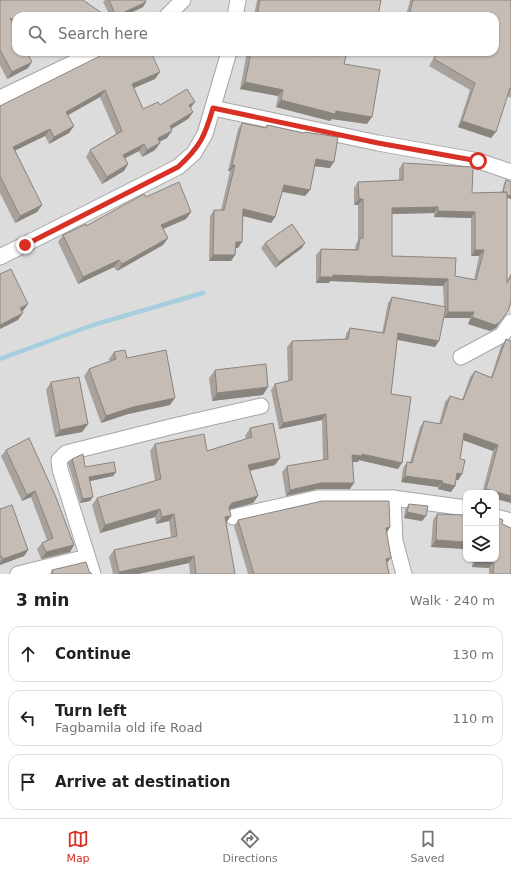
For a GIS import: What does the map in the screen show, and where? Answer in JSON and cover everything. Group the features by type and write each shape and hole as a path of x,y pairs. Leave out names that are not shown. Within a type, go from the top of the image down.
{"street":[{"path":"171,12 183,0"},
{"path":"236,12 238,0"},
{"path":"0,98 88,56"},
{"path":"0,257 178,167 194,153 205,134 227,56"},
{"path":"213,108 370,142 478,161 511,172"},
{"path":"461,357 507,336 511,322"},
{"path":"93,574 60,468 59,460 66,453 261,406"},
{"path":"233,516 317,498 393,498 463,508"},
{"path":"393,498 395,541 404,574"},
{"path":"499,518 511,521"},
{"path":"18,574 87,557"}],"shaded area":[{"path":"0,0 511,0 511,574 0,574"}],"building":[{"path":"0,0 83,0 100,12 12,12 12,19 10,18 12,22 12,56 29,56 32,62 12,72 0,50"},
{"path":"109,0 145,0 146,2 125,12 114,12"},
{"path":"260,0 381,0 379,12 258,12"},
{"path":"413,0 511,0 511,89 510,88 496,132 462,121 475,83 434,59 436,56 499,56 499,12 410,12"},
{"path":"100,56 153,56 160,72 132,84 143,109 158,102 160,105 187,89 195,102 189,105 193,112 170,126 172,131 158,138 160,143 147,150 144,144 123,155 128,164 107,177 90,150 122,131 105,90 66,112 74,126 54,137 50,129 13,147 42,205 20,216 0,176 0,106"},
{"path":"250,56 346,56 344,64 380,70 372,117 336,111 335,114 281,100 283,90 245,82"},
{"path":"242,123 266,128 267,125 304,133 338,137 334,162 316,159 310,190 284,185 275,217 243,209 242,242 236,242 235,255 213,255 214,210 224,210 235,165 232,165"},
{"path":"403,163 473,167 472,193 507,192 507,283 511,276 511,301 508,311 500,322 495,325 472,317 474,312 448,312 448,279 333,275 333,277 320,277 321,249 358,250 360,238 363,238 363,199 359,199 358,182 403,180","holes":["438,207 438,211 475,212 475,250 484,250 476,280 455,276 456,258 392,256 392,208"]},
{"path":"506,180 511,182 511,196 507,195 507,192 503,192"},
{"path":"179,182 191,212 161,225 168,238 122,264 119,260 83,277 63,235 86,224 86,226 144,194 146,197"},
{"path":"292,224 305,243 279,262 265,243"},
{"path":"11,269 28,304 20,308 23,313 0,325 0,274"},
{"path":"392,297 446,307 439,341 398,333 391,394 411,397 402,463 362,454 362,456 352,455 354,483 321,483 290,490 287,466 328,459 326,414 283,423 275,384 292,380 292,341 348,339 350,328 384,333"},
{"path":"506,339 511,341 511,496 499,493 499,490 486,489 498,445 464,433 460,459 465,460 462,474 457,473 455,486 442,483 443,481 405,476 407,462 412,463 424,421 441,424 450,396 463,400 475,371 492,378"},
{"path":"125,350 127,358 166,350 175,398 133,407 106,416 89,369 116,359 114,352"},
{"path":"266,364 268,387 217,393 215,370"},
{"path":"79,377 88,424 60,430 51,382"},
{"path":"273,423 280,458 248,465 258,496 232,503 229,507 231,516 225,517 235,574 196,574 194,556 119,572 114,550 177,536 174,514 162,517 160,509 105,525 97,498 161,479 155,444 204,434 207,451 252,437 250,428"},
{"path":"29,438 55,495 74,545 46,552 42,543 53,538 35,491 27,495 6,450"},
{"path":"83,454 85,467 114,462 116,472 89,477 93,497 83,499 72,459"},
{"path":"322,501 389,501 390,527 386,528 391,558 386,559 389,574 254,574 238,520"},
{"path":"409,504 428,506 426,516 407,512"},
{"path":"12,505 28,550 3,559 1,556 0,557 0,509"},
{"path":"437,514 463,515 463,542 436,540"},
{"path":"499,518 503,520 502,524 511,528 511,574 493,574 494,562 499,562"},
{"path":"86,562 89,571 92,574 53,574 52,570"}],"waterway":[{"path":"0,359 93,325 203,293"}],"route":[{"path":"25,245 178,167 194,153 205,134 213,108 378,143 478,161"}]}
